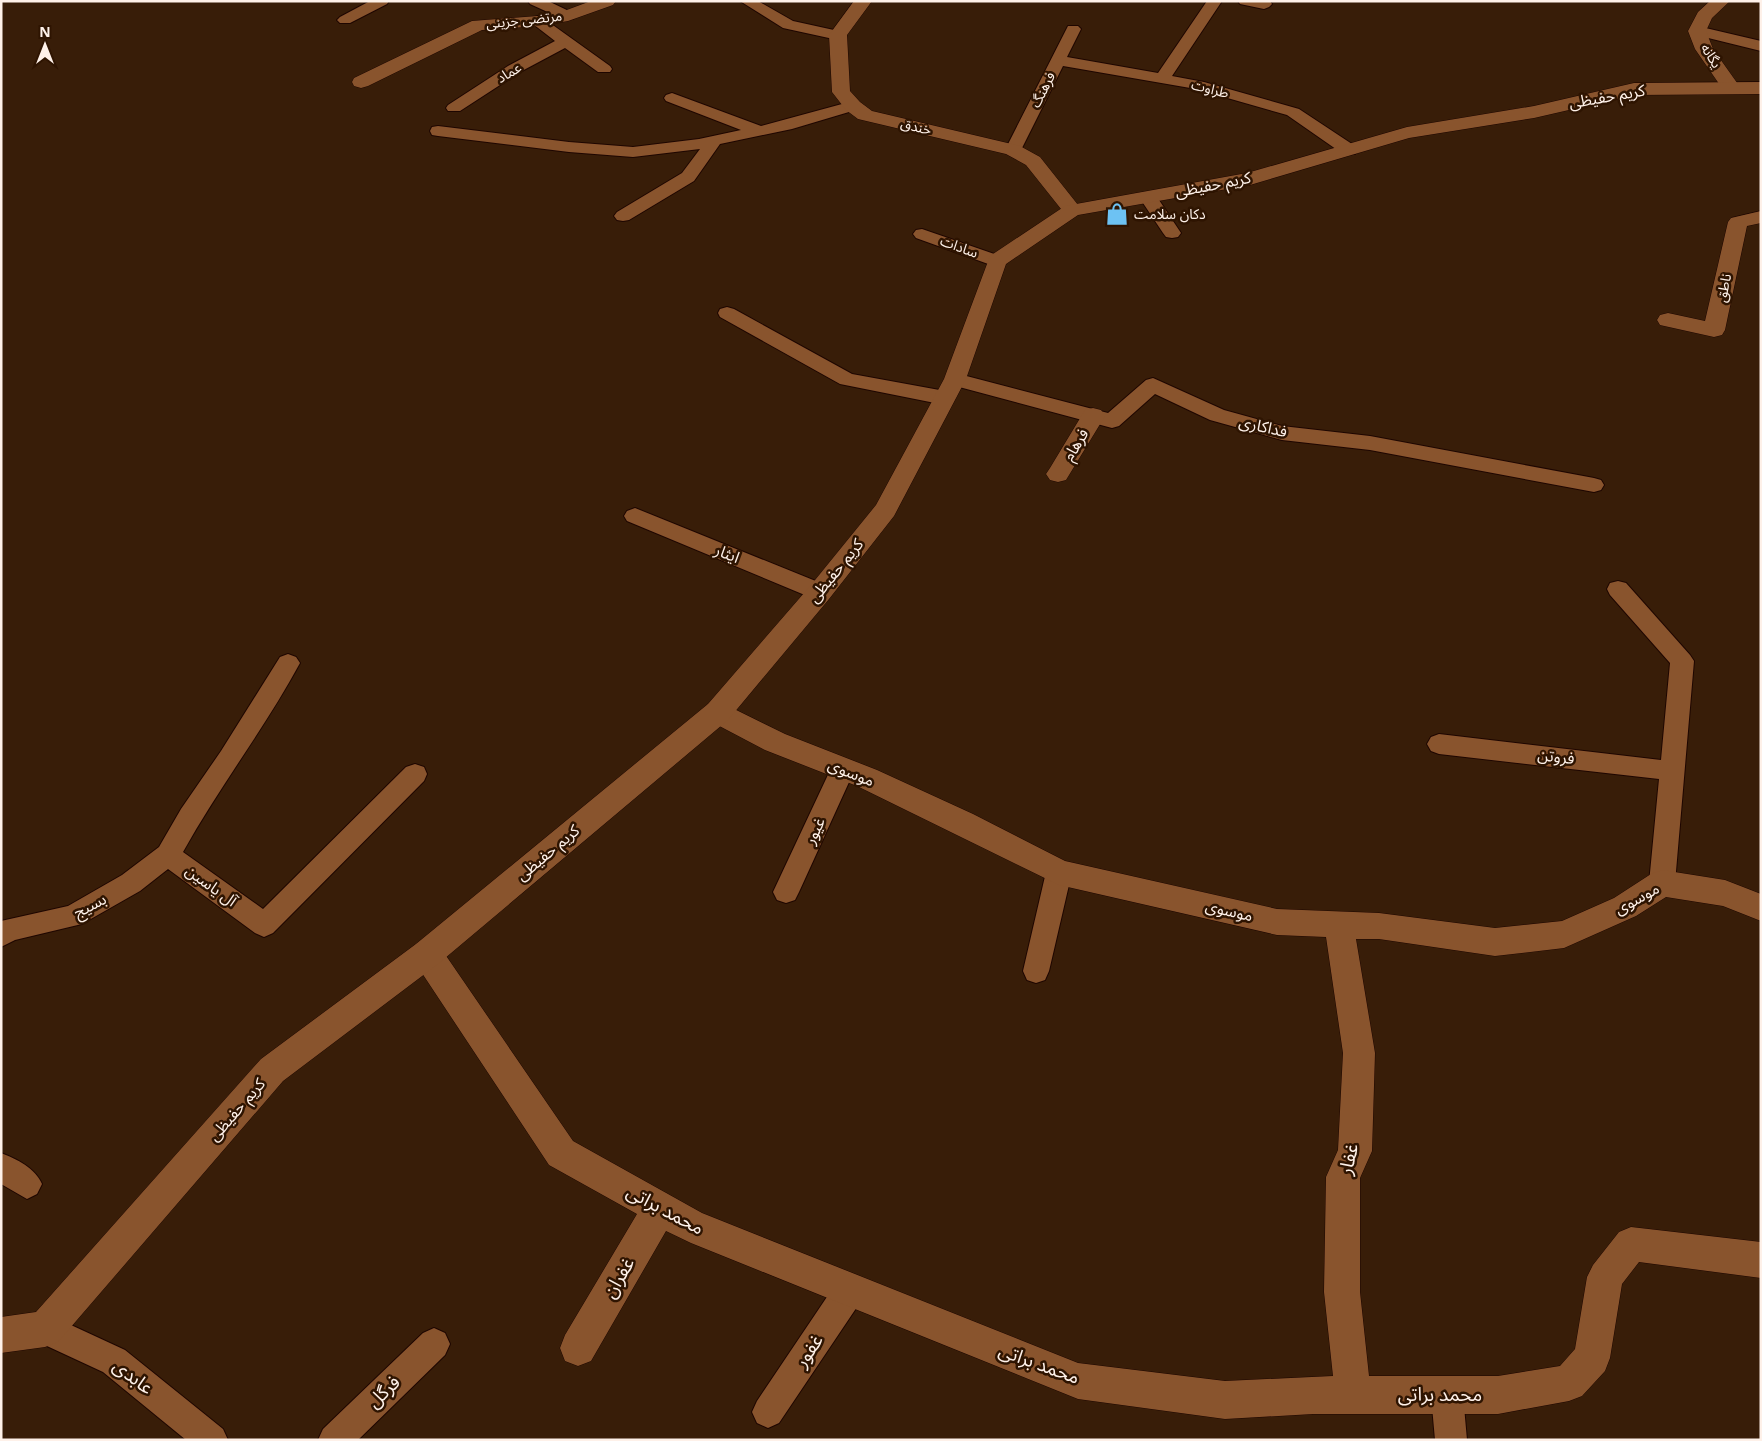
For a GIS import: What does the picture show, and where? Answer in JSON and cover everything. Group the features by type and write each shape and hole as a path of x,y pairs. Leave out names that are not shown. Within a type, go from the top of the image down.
{"street":[{"name":"مرتضی جزینی","path":"361,82 478,25 538,21 568,16 607,1"},
{"path":"853,106 841,92 838,35 863,1"},
{"name":"یگانه","path":"1721,1 1704,16 1697,31 1704,49 1731,87"},
{"name":"کریم حفیظی","path":"45,1328 272,1070 427,954 718,712 820,592 885,510 950,388 997,261 1072,210 1250,179 1407,133 1534,112 1634,89 1761,88"},
{"name":"خندق","path":"853,106 865,115 1013,150 1033,160 1072,210"},
{"name":"ناطق","path":"1668,320 1714,330 1738,222 1761,217"},
{"name":"فرهام","path":"1058,474 1093,416"},
{"name":"موسوی","path":"718,712 775,742 843,769 963,823 1059,872 1277,922 1378,926 1495,942 1564,934 1625,907 1662,883 1724,894 1761,908"},
{"name":"غفار","path":"1339,924 1359,1053 1355,1151 1343,1177 1342,1292 1353,1395"},
{"name":"محمد براتی","path":"427,954 561,1153 691,1226 1078,1381 1225,1400 1313,1395 1498,1395 1569,1383 1592,1358 1605,1276 1631,1244 1761,1260"},
{"name":"غفران","path":"578,1348 660,1208"},
{"path":"1,1335 45,1328"}],"lane":[{"path":"345,20 382,1"},
{"path":"535,1 568,16"},
{"path":"748,1 788,25 838,35"},
{"path":"1162,79 1215,1"},
{"path":"1245,1 1264,4"},
{"path":"538,21 604,69"},
{"name":"فرهنگ","path":"1013,150 1073,29"},
{"path":"1697,31 1761,46"},
{"name":"عماد","path":"454,108 514,69 566,41"},
{"name":"طراوت","path":"1058,60 1198,85 1293,112 1349,150"},
{"path":"672,98 760,131"},
{"path":"438,131 569,147 633,152 715,140 760,131 853,106"},
{"path":"623,216 688,177 715,140"},
{"path":"1148,197 1172,233"},
{"name":"سادات","path":"922,234 997,261"},
{"name":"فداکاری","path":"727,313 847,379 950,388 1112,421 1153,385 1217,415 1282,433 1370,443 1594,485"},
{"name":"ایثار","path":"635,516 820,592"},
{"path":"1618,589 1682,661 1662,883"},
{"name":"آل یاسین","path":"288,663 230,758 190,816 168,855 264,924 415,774"},
{"name":"فروتن","path":"1440,744 1672,771"},
{"name":"غیور","path":"786,892 843,769"},
{"name":"بسیج","path":"1,935 8,930 73,916 130,883 168,855"},
{"path":"1036,971 1059,872"},
{"path":"1,1167 27,1184"},
{"name":"غفور","path":"768,1412 850,1290"},
{"name":"عابدی","path":"45,1328 114,1361 212,1440"},
{"name":"فرگل","path":"334,1440 434,1344"},
{"path":"1447,1395 1451,1440"}],"place":[{"name":"دکان سلامت","path":"1117,214"}]}
